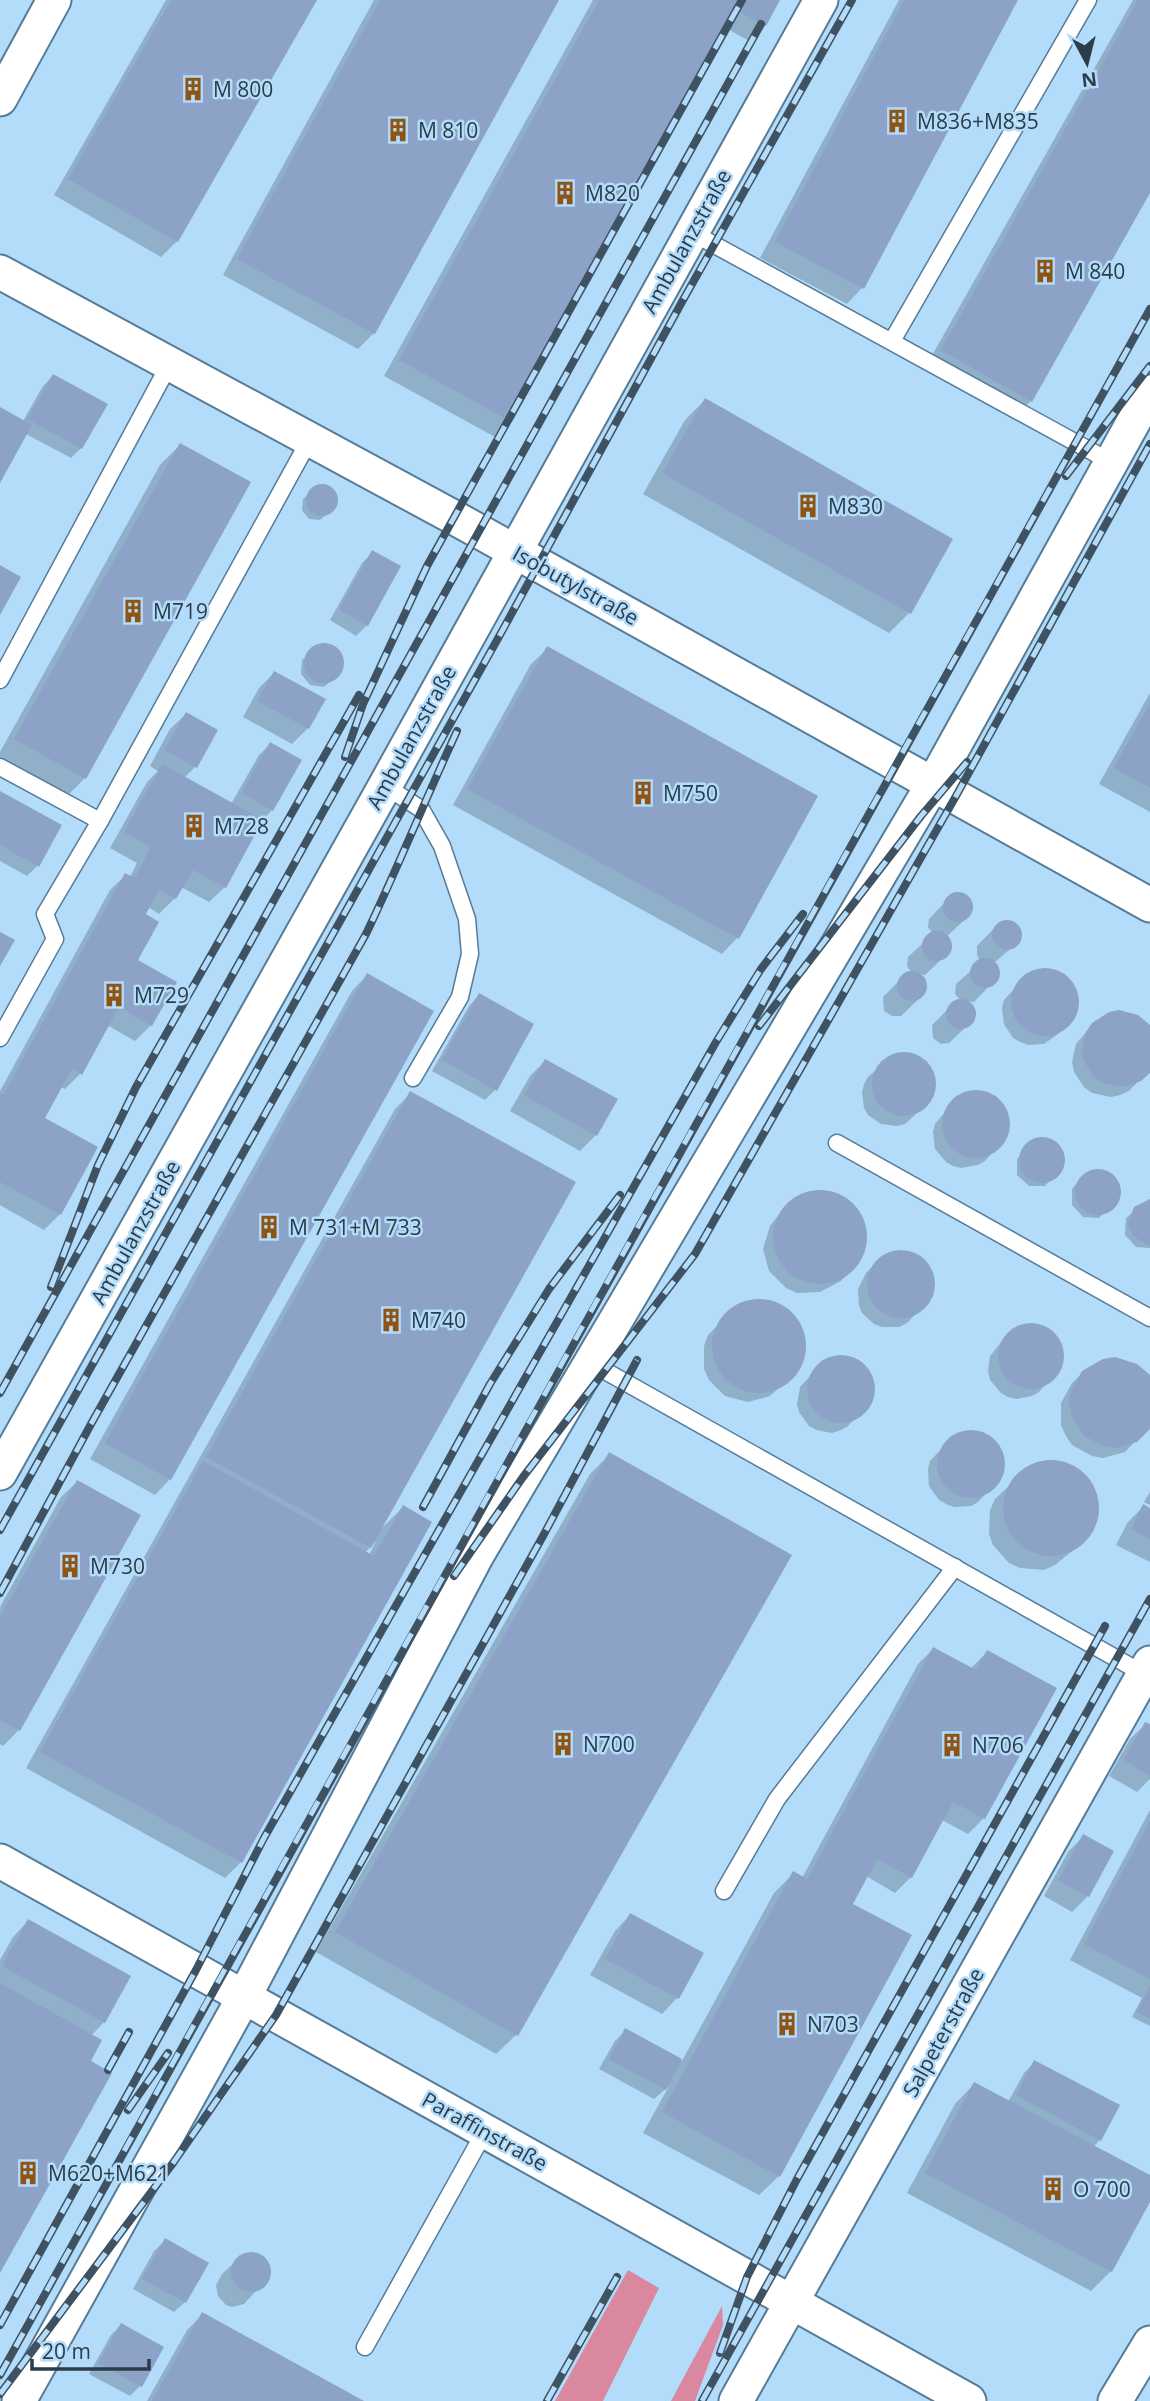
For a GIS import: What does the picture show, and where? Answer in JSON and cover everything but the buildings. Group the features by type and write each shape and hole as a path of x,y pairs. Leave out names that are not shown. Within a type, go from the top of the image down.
{"street":[{"path":"0,99 54,0"},
{"name":"Ambulanzstraße","path":"0,1473 821,0"},
{"name":"Isobutylstraße","path":"0,272 514,551 1150,905"},
{"path":"19,2401 244,1997 477,1555 933,784 1150,392"},
{"name":"Salpeterstraße","path":"736,2401 1147,1668"},
{"name":"Paraffinstraße","path":"0,1861 969,2401"},
{"path":"1115,2401 1150,2343"}],"lane":[{"path":"892,341 1088,0"},
{"path":"691,232 1111,461"},
{"path":"0,680 170,363"},
{"path":"0,1038 55,939 45,914 100,821 310,439"},
{"path":"0,767 100,821"},
{"path":"385,786 421,809 442,846 467,919 470,954 460,997 413,1078"},
{"path":"837,1143 1150,1318"},
{"path":"591,1363 955,1567 1147,1668"},
{"path":"724,1891 777,1799 955,1567"},
{"path":"365,2347 485,2131"}],"shaded area":[{"path":"628,2270 659,2288 603,2401 555,2401"},
{"path":"722,2306 723,2325 695,2401 671,2401"}],"railway":[{"path":"345,757 363,704 427,566 742,0"},
{"path":"0,1530 852,0"},
{"path":"0,1393 761,24"},
{"path":"0,2375 1150,309"},
{"path":"1066,476 1150,366"},
{"path":"454,1576 523,1477 695,1254 956,796 1150,444"},
{"path":"51,1287 98,1165 136,1087 359,695"},
{"path":"0,1593 91,1424 366,934 457,731"},
{"path":"759,1026 921,816 967,762"},
{"path":"0,2325 196,1970 264,1838 716,1042 761,969 803,914"},
{"path":"423,1507 490,1384 549,1289 620,1195"},
{"path":"0,2394 173,2163 276,2015 543,1536 637,1360"},
{"path":"702,2401 1150,1599"},
{"path":"720,2353 747,2277 797,2179 1105,1626"},
{"path":"108,2070 129,2032"},
{"path":"128,2110 168,2053"},
{"path":"547,2401 617,2277"}],"place":[{"name":"M 800","path":"193,89"},
{"name":"M836+M835","path":"897,121"},
{"name":"M 810","path":"398,130"},
{"name":"M820","path":"565,193"},
{"name":"M 840","path":"1045,271"},
{"name":"M830","path":"808,506"},
{"name":"M719","path":"133,611"},
{"name":"M750","path":"643,793"},
{"name":"M728","path":"194,826"},
{"name":"M729","path":"114,995"},
{"name":"M 731+M 733","path":"269,1227"},
{"name":"M740","path":"391,1320"},
{"name":"M730","path":"70,1566"},
{"name":"N700","path":"563,1744"},
{"name":"N706","path":"952,1745"},
{"name":"N703","path":"787,2024"},
{"name":"M620+M621","path":"28,2173"},
{"name":"O 700","path":"1053,2189"}]}
